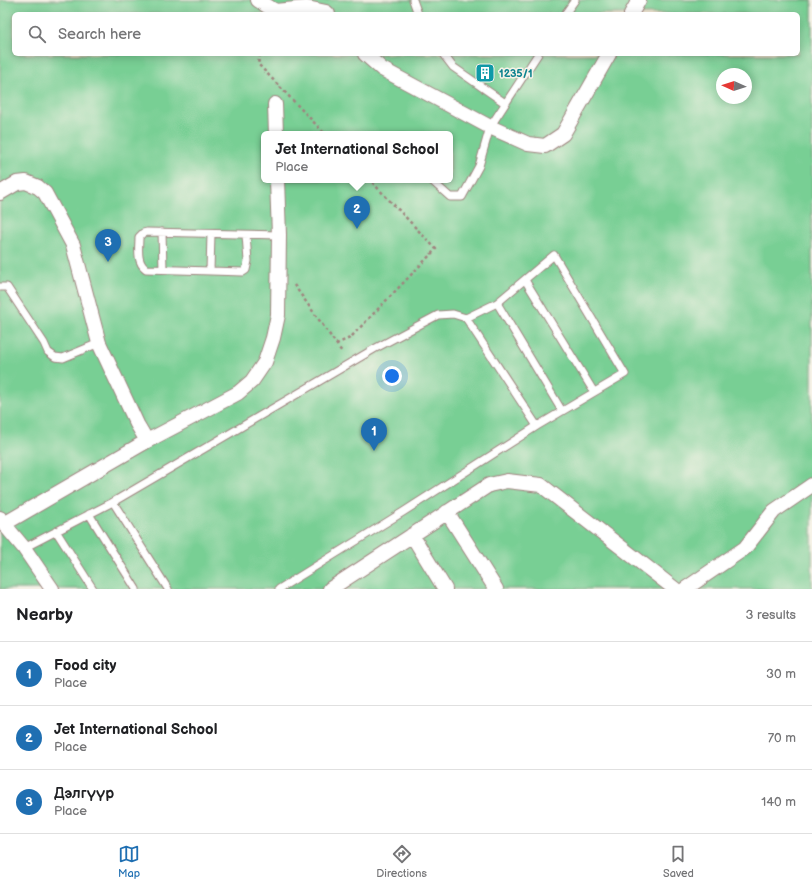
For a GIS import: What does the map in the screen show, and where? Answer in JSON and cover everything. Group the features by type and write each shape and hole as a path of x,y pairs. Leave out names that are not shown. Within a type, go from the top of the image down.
{"street":[{"path":"258,0 275,11 308,8 326,12"},
{"path":"632,12 639,0"},
{"path":"367,56 382,70 490,126 528,144 545,146 563,134 608,56"},
{"path":"275,104 276,131"},
{"path":"0,193 17,183 26,182 38,187 45,193 73,245 99,343 147,441"},
{"path":"52,589 24,548 2,521 238,393 252,381 265,362 273,338 278,315 279,235 277,183"},
{"path":"330,589 489,485 508,481 541,485 675,589"},
{"path":"685,589 744,548 774,511 812,485"},
{"path":"447,512 496,589"},
{"path":"412,535 446,589"}],"lane":[{"path":"413,0 417,12"},
{"path":"566,12 575,0"},
{"path":"445,56 453,67 505,103"},
{"path":"434,183 450,197 462,197 479,166 490,126 537,56"},
{"path":"246,235 248,261 246,270 243,272 146,269 141,265 139,260 139,237 143,233 147,232 279,235"},
{"path":"162,232 163,269"},
{"path":"210,271 211,234"},
{"path":"279,589 403,512 562,410 625,374 554,255 497,303 466,318"},
{"path":"525,280 594,392"},
{"path":"0,287 7,287 44,343 48,352 54,357 63,358 99,343"},
{"path":"497,303 562,410"},
{"path":"24,548 113,502 374,349 438,315 453,314 466,318 537,426"},
{"path":"113,502 168,589"},
{"path":"90,514 136,589"},
{"path":"56,532 93,589"}],"path":[{"path":"260,56 258,64 322,131"},
{"path":"336,344 350,338 436,249 373,183"},
{"path":"294,285 342,352"}],"green space":[{"path":"0,0 812,0 812,589 0,589"}],"place":[{"name":"1235/1","path":"485,73"},
{"name":"Jet International School","path":"357,229"},
{"name":"Дэлгүүр","path":"108,262"},
{"name":"Food city","path":"374,451"}]}
